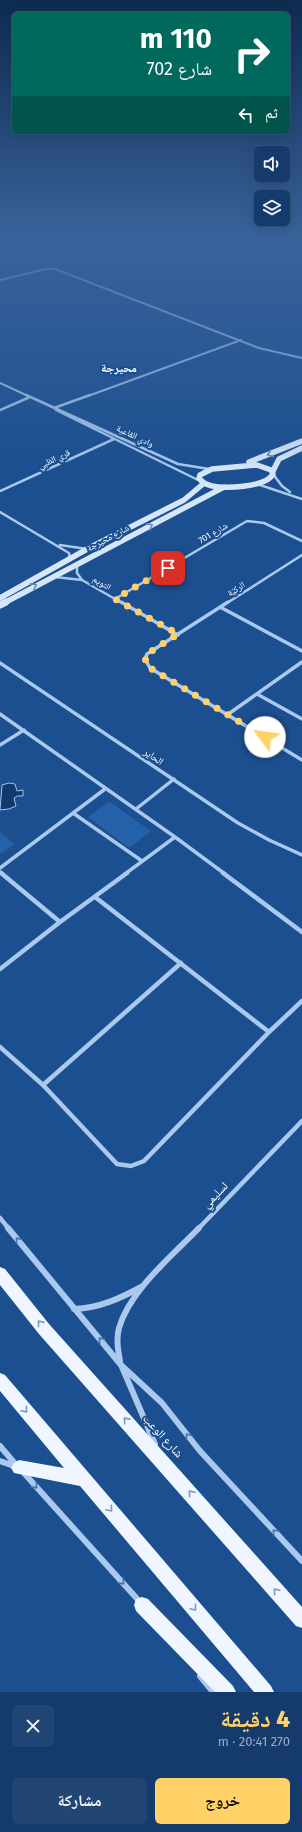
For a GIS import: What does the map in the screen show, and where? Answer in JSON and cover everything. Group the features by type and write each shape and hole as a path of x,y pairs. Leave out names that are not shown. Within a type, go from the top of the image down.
{"main road":[{"name":"شارع الوعب","path":"0,1274 44,1329 162,1460 302,1620"},
{"path":"0,1380 265,1692"},
{"path":"19,1468 85,1479"},
{"path":"142,1604 227,1692"}],"street":[{"path":"177,316 259,348 302,358"},
{"path":"54,408 240,340"},
{"name":"وادي القاعية","path":"0,383 178,464 212,469"},
{"path":"0,410 30,397"},
{"name":"وادي القاعية","path":"54,408 202,482"},
{"name":"قري الظبي","path":"0,491 114,439"},
{"path":"238,466 302,441"},
{"path":"202,482 213,487 224,487 268,480 279,460 302,448"},
{"path":"212,469 257,465 269,468 282,486 300,498"},
{"name":"شارع محيرجة","path":"0,598 89,548 184,500 202,482 200,475 207,470 212,469"},
{"path":"254,483 300,498"},
{"name":"شارع محيرجة","path":"0,605 224,487"},
{"path":"0,512 69,553 70,559"},
{"name":"شارع 701","path":"115,599 247,521 264,523 302,541"},
{"path":"57,545 80,549 89,548"},
{"name":"الركيّة","path":"228,715 147,665 145,659 147,654 302,555"},
{"name":"التويم","path":"78,564 76,571 82,580"},
{"name":"التويم","path":"49,579 66,576 82,580 178,634"},
{"path":"220,607 302,651"},
{"path":"302,662 228,715 302,760"},
{"name":"الحاير","path":"0,663 238,823 302,855"},
{"path":"257,694 302,719"},
{"path":"0,714 175,837 302,932"},
{"path":"0,745 24,730"},
{"path":"136,809 174,779"},
{"path":"0,868 105,789"},
{"path":"73,813 142,861"},
{"path":"0,969 60,922 175,837"},
{"path":"0,872 60,922"},
{"path":"95,897 269,1032"},
{"path":"43,1085 181,963"},
{"path":"0,1047 43,1085 117,1164 124,1167 137,1165 144,1161 269,1032 302,1001"},
{"name":"لسليمي","path":"162,1460 121,1365 117,1342 119,1324 126,1311 145,1284 302,1121"},
{"name":"شارع الوعب","path":"0,1218 121,1365 162,1403 200,1451 302,1561"},
{"name":"لسليمي","path":"74,1309 94,1308 111,1303 145,1284"},
{"path":"0,1446 142,1604 213,1692"},
{"path":"0,1462 19,1468"}],"shaded area":[{"path":"9,783 15,784 17,791 23,790 23,796 17,796 14,798 16,806 9,809 0,810 2,785"},
{"path":"109,801 151,831 129,848 88,817"},
{"path":"0,832 15,844 0,854"}],"district":[{"name":"محيرجة","path":"119,368"}],"route":[{"path":"168,568 115,599 178,634 147,654 145,657 145,662 150,668 265,737"}]}
